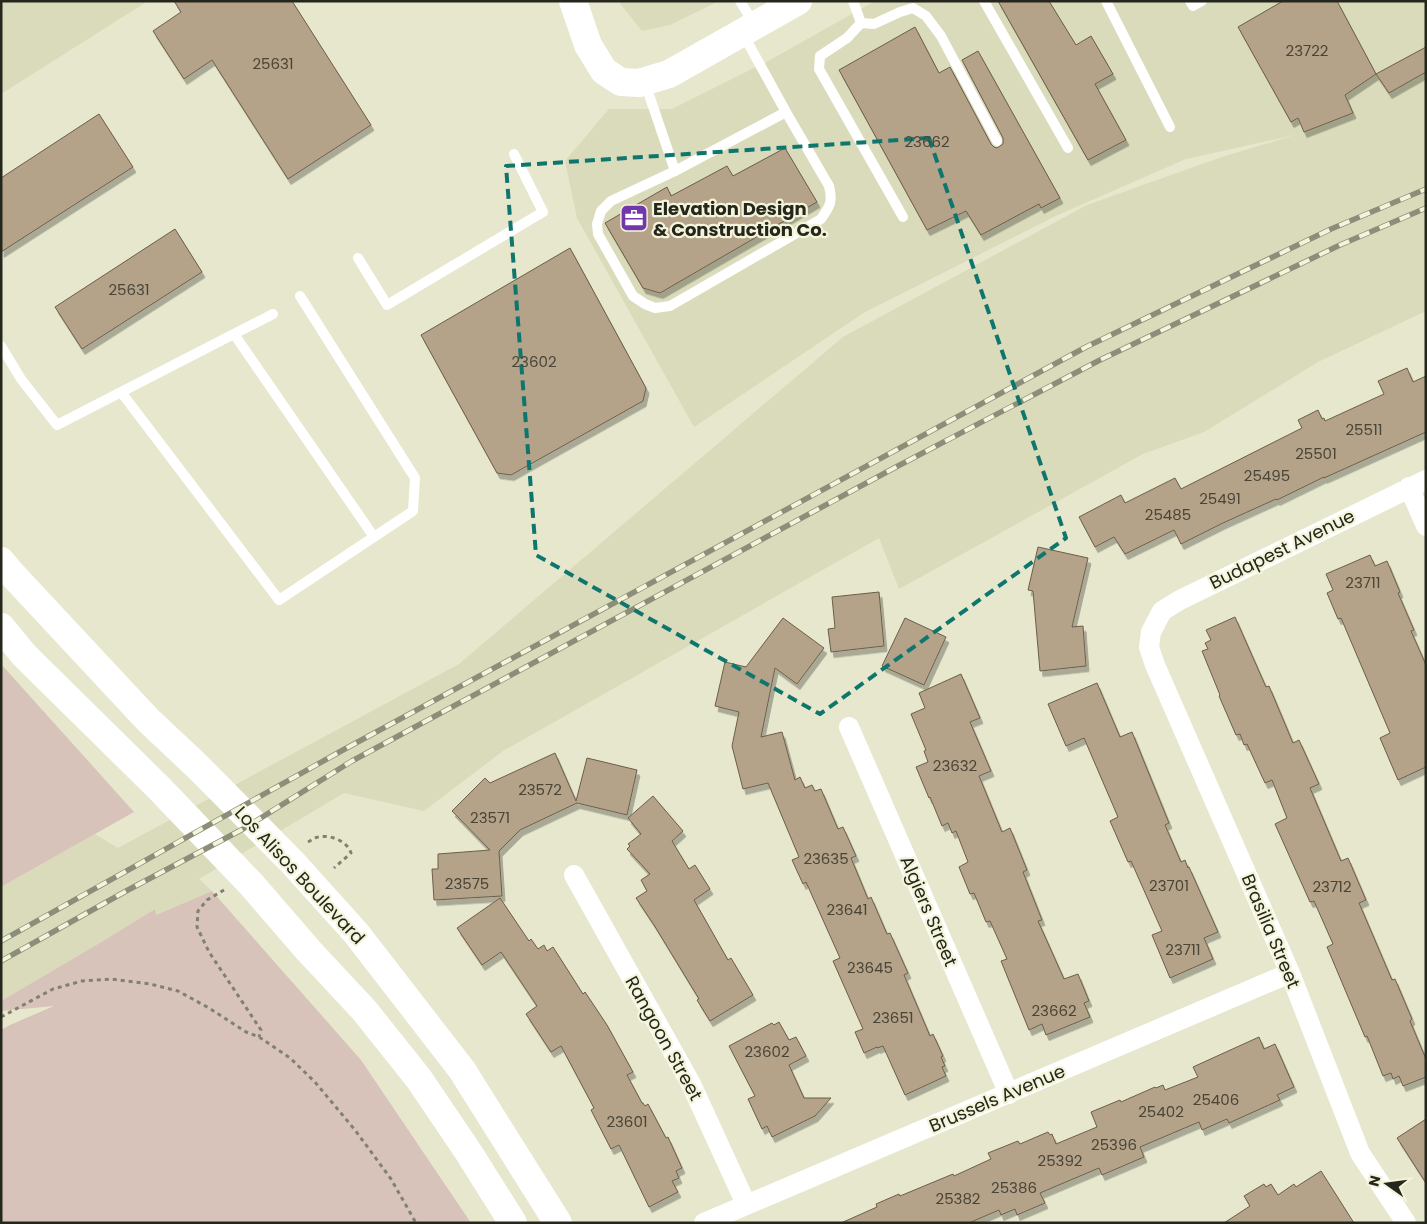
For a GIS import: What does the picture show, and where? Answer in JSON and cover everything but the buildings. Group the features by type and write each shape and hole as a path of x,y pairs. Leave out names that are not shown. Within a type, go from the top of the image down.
{"main road":[{"path":"573,1 588,45 604,71 632,81 669,74 798,1"},
{"name":"Los Alisos Boulevard","path":"1,562 148,720 198,767 292,862 356,933 462,1070 558,1223"},
{"path":"1,627 24,656 159,788 251,884 308,950 364,1010 420,1079 469,1152 513,1223"}],"street":[{"path":"1418,483 1426,526"},
{"name":"Budapest Avenue","path":"1151,632 1162,611 1180,600 1418,483"},
{"name":"Brasilia Street","path":"1151,632 1149,647 1155,665 1290,973 1360,1153 1406,1223"},
{"name":"Algiers Street","path":"849,727 1009,1094"},
{"name":"Rangoon Street","path":"574,875 691,1084 746,1204"},
{"name":"Brussels Avenue","path":"704,1223 1290,973"}],"lane":[{"path":"740,1 749,29 786,112 829,186 832,198 829,208 821,219 670,306 655,308 633,296 598,234 597,224 601,211 611,201 786,112"},
{"path":"853,1 861,24"},
{"path":"984,1 1068,148"},
{"path":"1106,1 1170,127"},
{"path":"1190,1 1193,6 1202,1"},
{"path":"903,217 819,69 820,56 847,38 861,24 874,24 913,8 926,16 941,36 997,141"},
{"path":"632,81 675,170"},
{"path":"358,258 387,304 543,212 514,154"},
{"path":"122,392 279,600 413,511 415,478 300,296"},
{"path":"1,346 21,379 57,424 273,314"},
{"path":"234,334 374,537"}],"path":[{"path":"334,868 351,853"},
{"path":"1,1017 53,989 82,981 111,979 150,984 178,991 210,1008 290,1058 315,1082 355,1130 391,1180 416,1223"}],"highlighted area":[{"path":"929,138 1066,538 820,714 536,555 506,166"}],"shaded area":[{"path":"1,1 148,1 1,94"},
{"path":"618,1 719,1 670,25 642,31"},
{"path":"875,1 1426,1 1426,311 1318,362 1204,432 1143,454 899,589 879,538 503,751 424,811 344,793 199,879 212,891 156,915 155,909 1,1001 1,887 95,834 118,848 459,664 843,337 1087,205 1219,158 1295,135 1186,159 1060,214 865,312 694,427 577,218 565,161 609,109 672,109 770,60"},
{"path":"1,664 134,812 1,887"},
{"path":"212,891 361,1060 471,1223 1,1223 1,1030 54,1006 1,1011 1,1001 155,909 156,915"}],"railway":[{"path":"1,941 343,750 1086,347 1331,229 1426,189"},
{"path":"1,961 128,890 243,829 352,761 896,467 1100,360 1340,245 1426,208"}],"place":[{"name":"Elevation Design & Construction Co.","path":"634,218"}]}
